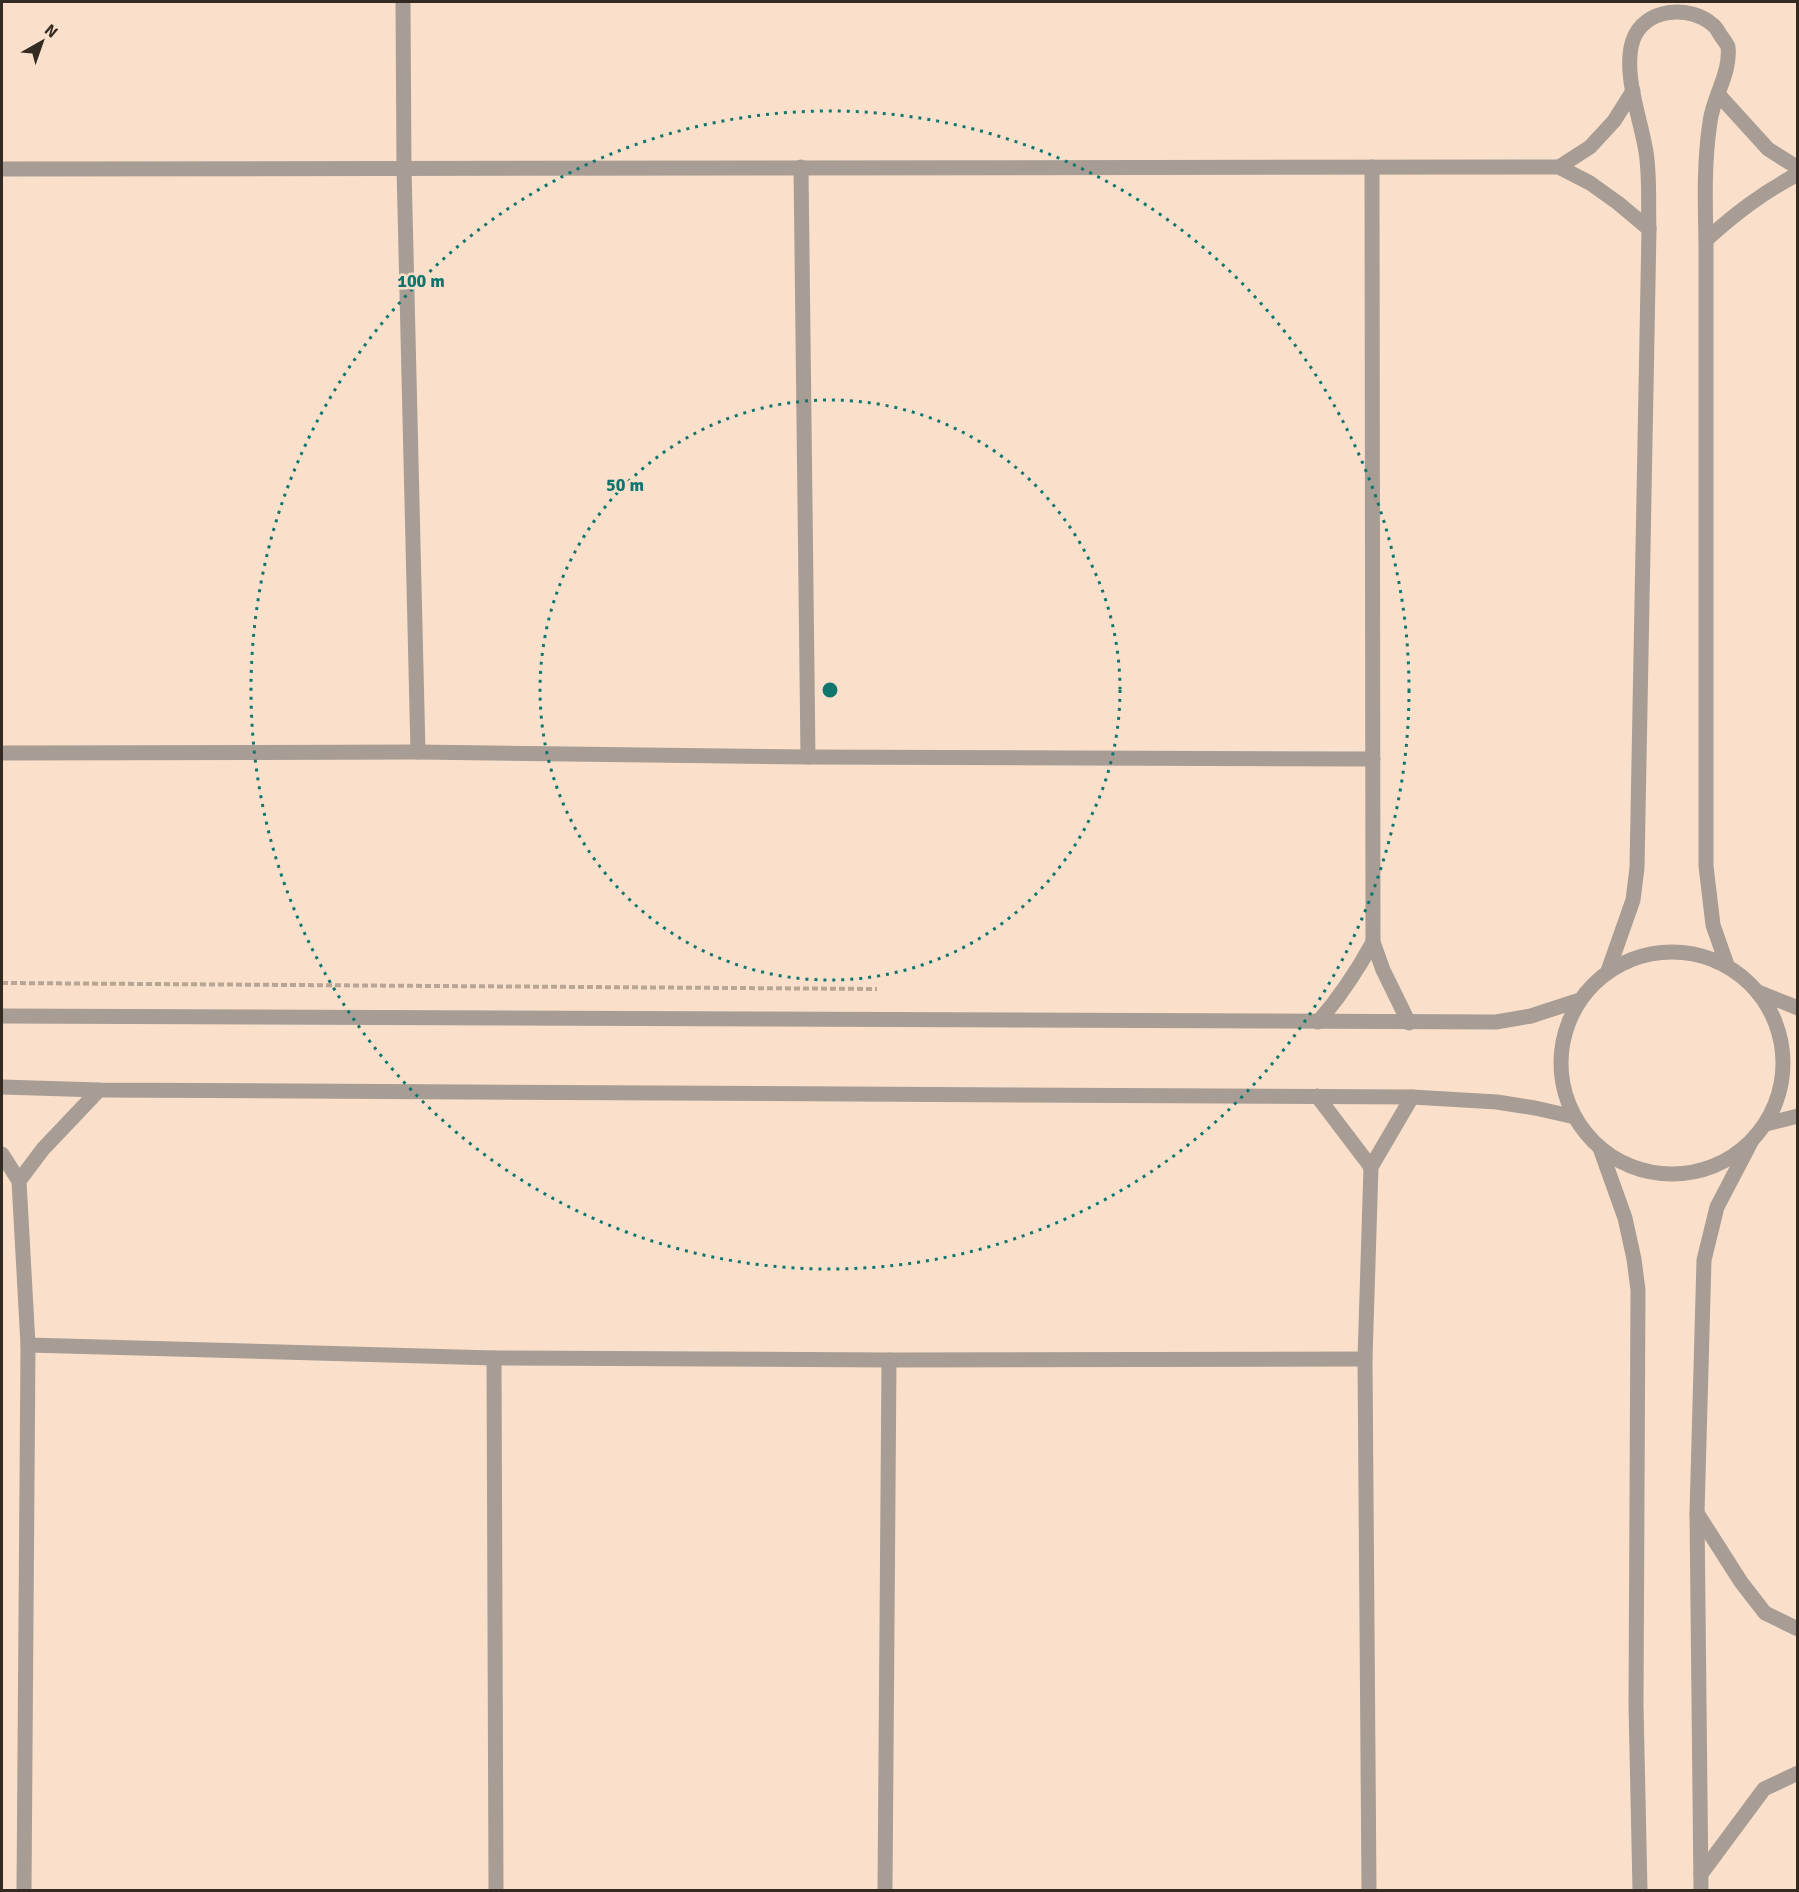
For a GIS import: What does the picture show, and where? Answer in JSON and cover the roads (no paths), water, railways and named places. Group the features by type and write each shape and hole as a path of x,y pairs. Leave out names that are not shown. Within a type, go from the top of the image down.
{"street":[{"path":"403,2 404,168 418,752"},
{"path":"1608,971 1633,900 1637,868 1649,229 1647,154 1633,91 1630,64 1633,40 1644,22 1667,12 1691,13 1713,25 1728,46 1726,71 1710,119 1705,157 1706,866 1713,926 1727,965"},
{"path":"1559,167 1596,141 1614,121 1633,91"},
{"path":"1718,94 1768,149 1797,168"},
{"path":"801,167 808,757"},
{"path":"1372,167 1373,942 1383,970 1409,1023"},
{"path":"2,169 1559,167 1590,183 1649,229"},
{"path":"1706,240 1735,213 1768,190 1797,174"},
{"path":"2,753 418,752 808,757 1373,759"},
{"path":"1318,1022 1358,971 1373,942"},
{"path":"1640,1890 1636,1705 1638,1290 1625,1218 1600,1149 1575,1117 1562,1078 1563,1038 1580,1000 1608,971 1646,954 1687,952 1727,965 1758,992 1776,1022 1784,1057 1780,1092 1766,1124 1751,1142 1717,1206 1704,1260 1697,1513 1701,1890"},
{"path":"1758,992 1797,1008"},
{"path":"2,1016 1409,1023 1496,1022 1531,1016 1580,1000"},
{"path":"2,1087 99,1090 1412,1097 1497,1102 1575,1117"},
{"path":"19,1181 43,1149 99,1090"},
{"path":"1317,1096 1371,1167"},
{"path":"1369,1890 1365,1359 1371,1167 1412,1097"},
{"path":"1766,1124 1797,1116"},
{"path":"1600,1149 1637,1169 1677,1174 1717,1165 1751,1142"},
{"path":"2,1154 19,1181 28,1346 24,1890"},
{"path":"28,1346 494,1358 1365,1359"},
{"path":"494,1358 495,1890"},
{"path":"885,1890 889,1360"},
{"path":"1697,1513 1741,1582 1766,1613 1797,1629"},
{"path":"1701,1874 1764,1789 1797,1773"}]}
